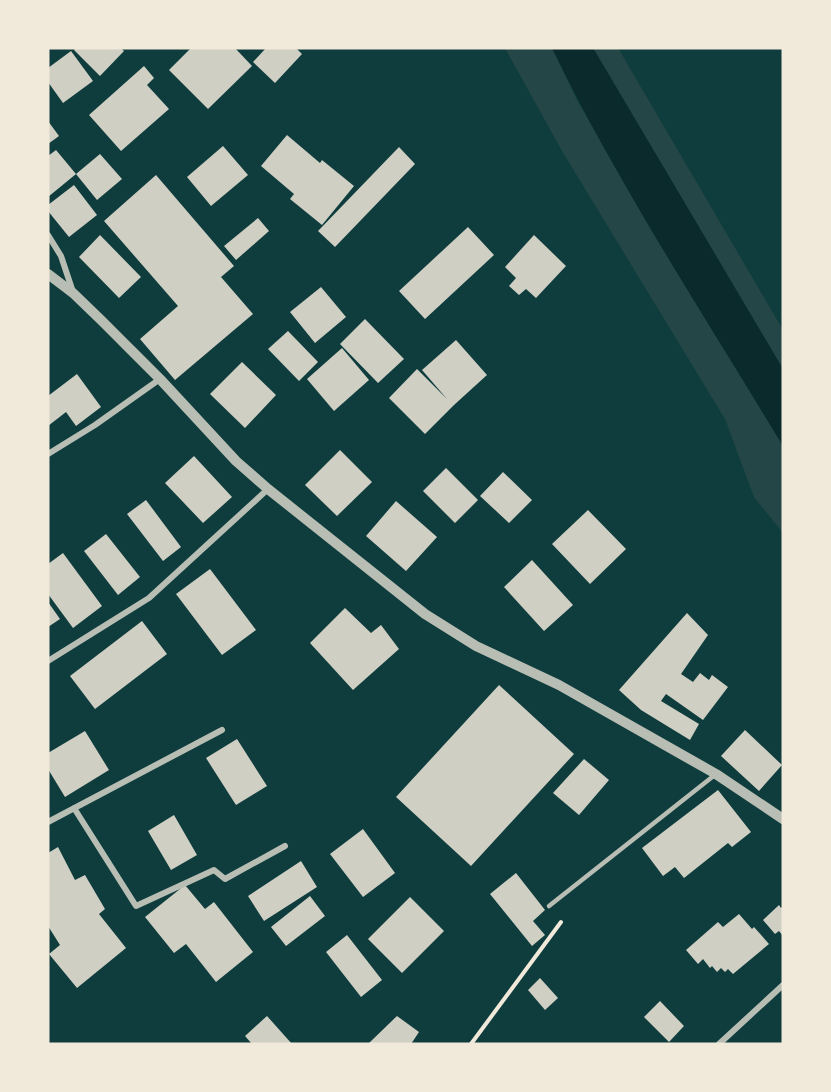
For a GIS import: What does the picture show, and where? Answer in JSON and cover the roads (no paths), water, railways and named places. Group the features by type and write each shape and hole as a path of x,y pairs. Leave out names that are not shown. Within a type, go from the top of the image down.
{"street":[{"path":"48,235 61,256 73,293"},
{"path":"48,274 73,293 160,379 236,461 268,489 436,620 476,646 560,685 716,774 783,819"},
{"path":"48,454 95,425 160,379"},
{"path":"48,661 149,598 268,489"},
{"path":"48,822 222,730"},
{"path":"74,808 136,906 214,870 225,879 285,846"},
{"path":"719,1044 783,985"}],"lane":[{"path":"549,906 716,774"}]}
